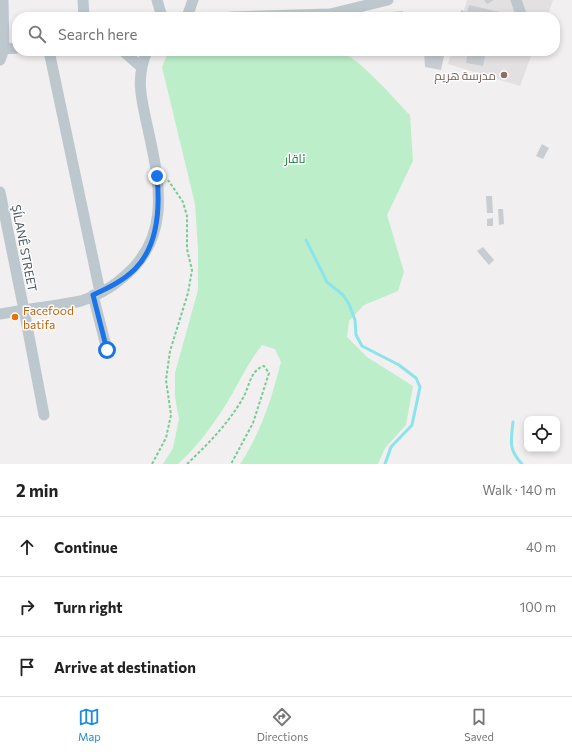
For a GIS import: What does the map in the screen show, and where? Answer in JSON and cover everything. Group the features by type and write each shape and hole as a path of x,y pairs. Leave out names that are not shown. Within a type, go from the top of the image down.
{"street":[{"path":"0,60 3,42 3,0"},
{"path":"83,0 84,12"},
{"path":"157,0 161,12"},
{"path":"188,12 193,0"},
{"path":"338,12 388,0"},
{"path":"516,0 520,12"},
{"path":"50,56 107,350"},
{"path":"129,56 140,66"},
{"path":"44,415 24,310 82,300 114,285 136,268 154,236 158,218 159,195 157,176 139,85 140,66 145,56"},
{"name":"ŞÍLANÊ STREET","path":"0,192 24,310 0,314"}],"path":[{"path":"152,464 166,438 171,416 166,380 170,351 188,293 192,270 187,249 187,216 183,202 167,180 157,176"},
{"path":"187,464 220,431 243,398 254,373 264,366 269,373 262,399 253,423 231,464"}],"shaded area":[{"path":"467,0 553,0 549,12 463,12"},
{"name":"مدرسة هريم","path":"450,56 531,56 520,86 448,64"}],"green space":[{"name":"ئاقار","path":"167,56 348,56 365,69 410,115 413,161 387,215 404,272 398,291 364,305 349,321 347,337 367,357 413,386 406,425 385,448 378,464 240,464 260,427 274,388 281,362 275,349 262,345 251,360 223,409 197,445 178,464 163,464 173,448 179,419 175,397 175,373 198,290 198,249 195,204 162,67"}],"building":[{"path":"484,0 494,0 487,4"},
{"path":"469,5 500,12 467,12"},
{"path":"424,56 444,56 441,70 425,67"},
{"path":"467,56 485,56 483,66 466,63"},
{"path":"542,144 549,148 543,159 536,156"},
{"path":"486,196 492,196 493,213 487,213"},
{"path":"498,209 503,209 504,224 499,225"},
{"path":"493,218 493,226 487,226 487,219"},
{"path":"483,247 494,260 489,265 477,251"}],"waterway":[{"path":"306,240 327,282 343,295 349,304 355,320 356,335 362,346 399,365 416,378 420,387 412,425 391,447 385,464"},
{"path":"513,422 511,440 512,449 522,464"}],"place":[{"name":"مدرسة هريم","path":"504,75"},
{"name":"Facefood batifa","path":"15,317"}],"route":[{"path":"107,350 93,295 114,285 136,268 145,254 154,236 158,218 159,195 157,176"}]}
